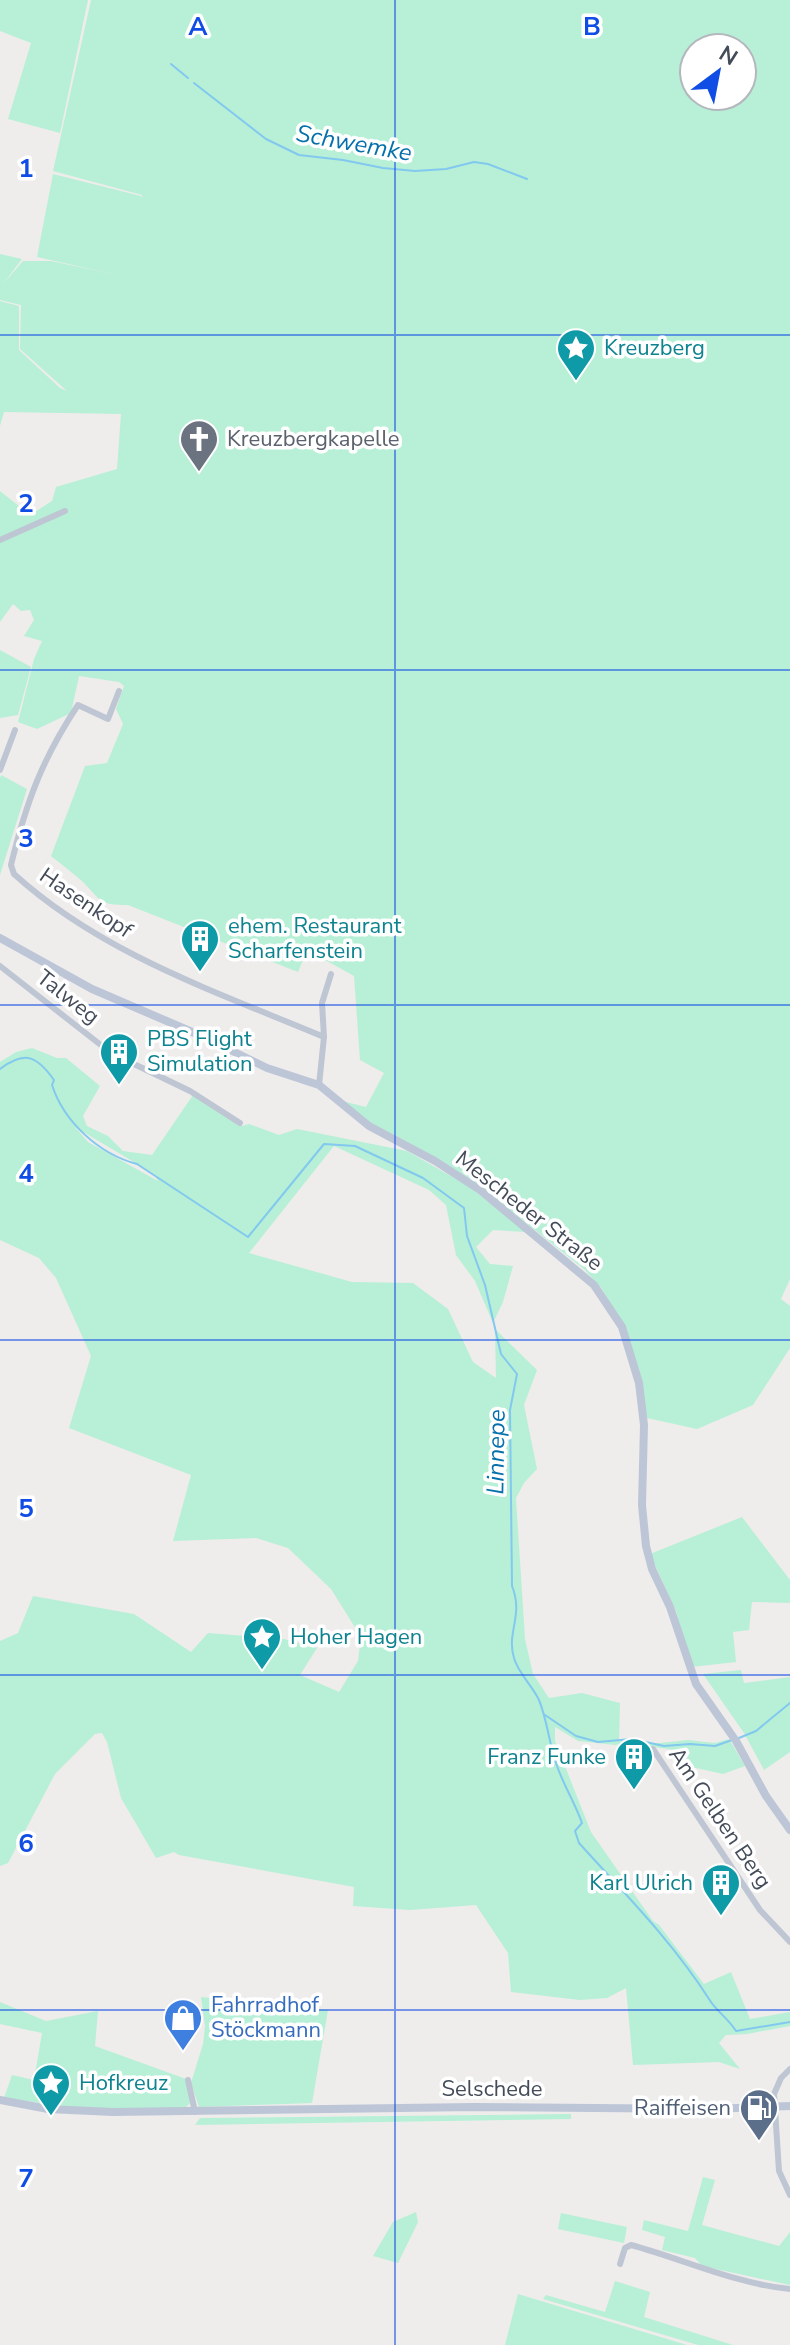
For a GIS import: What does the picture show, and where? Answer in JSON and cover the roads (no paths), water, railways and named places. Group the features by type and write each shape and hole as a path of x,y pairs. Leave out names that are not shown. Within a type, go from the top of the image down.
{"main road":[{"name":"Mescheder Straße","path":"0,938 92,989 267,1068 319,1085 369,1126 435,1161 480,1190 577,1268 611,1307 633,1359 645,1433 641,1493 647,1554 675,1619 693,1678 790,1830"},
{"name":"Selschede","path":"0,2100 73,2111 195,2112 790,2106"}],"street":[{"path":"0,540 65,511"},
{"name":"Hasenkopf","path":"119,691 108,719 78,705 53,742 28,801 11,865 14,874 91,932 119,948 174,975 324,1037"},
{"path":"0,770 15,730"},
{"name":"Talweg","path":"0,966 111,1053 190,1091 240,1123"},
{"path":"319,1085 324,1037 322,1003 331,974"},
{"name":"Am Gelben Berg","path":"653,1749 760,1910 790,1942"},
{"path":"790,2069 781,2078 774,2094 779,2171 790,2195"},
{"path":"188,2080 195,2112"},
{"path":"620,2264 625,2248 631,2245 683,2259 696,2268 790,2289"}],"waterway":[{"name":"Schwemke","path":"171,64 188,78"},
{"name":"Schwemke","path":"194,83 266,139 299,155 415,171 446,169 474,162 527,179"},
{"name":"Linnepe","path":"0,1069 24,1058 42,1065 54,1080 52,1085 65,1112 85,1135 109,1153 137,1164 248,1237 324,1144 355,1146 423,1178 464,1208 467,1236 485,1285 501,1354 517,1374 510,1410 512,1586 516,1606 512,1649 519,1669 539,1700 557,1766 582,1823 575,1831 579,1843 664,1938 736,2031 790,2022"},
{"path":"739,1738 756,1731 790,1703"},
{"path":"545,1715 576,1736 598,1742 632,1739 664,1746 715,1746 732,1740"}],"place":[{"name":"Kreuzberg","path":"576,382"},
{"name":"Kreuzbergkapelle","path":"199,473"},
{"name":"ehem. Restaurant Scharfenstein","path":"200,973"},
{"name":"PBS Flight Simulation","path":"119,1086"},
{"name":"Hoher Hagen","path":"262,1671"},
{"name":"Franz Funke","path":"634,1791"},
{"name":"Karl Ulrich","path":"721,1917"},
{"name":"Fahrradhof Stöckmann","path":"183,2052"},
{"name":"Hofkreuz","path":"51,2117"},
{"name":"Raiffeisen","path":"759,2142"}]}
